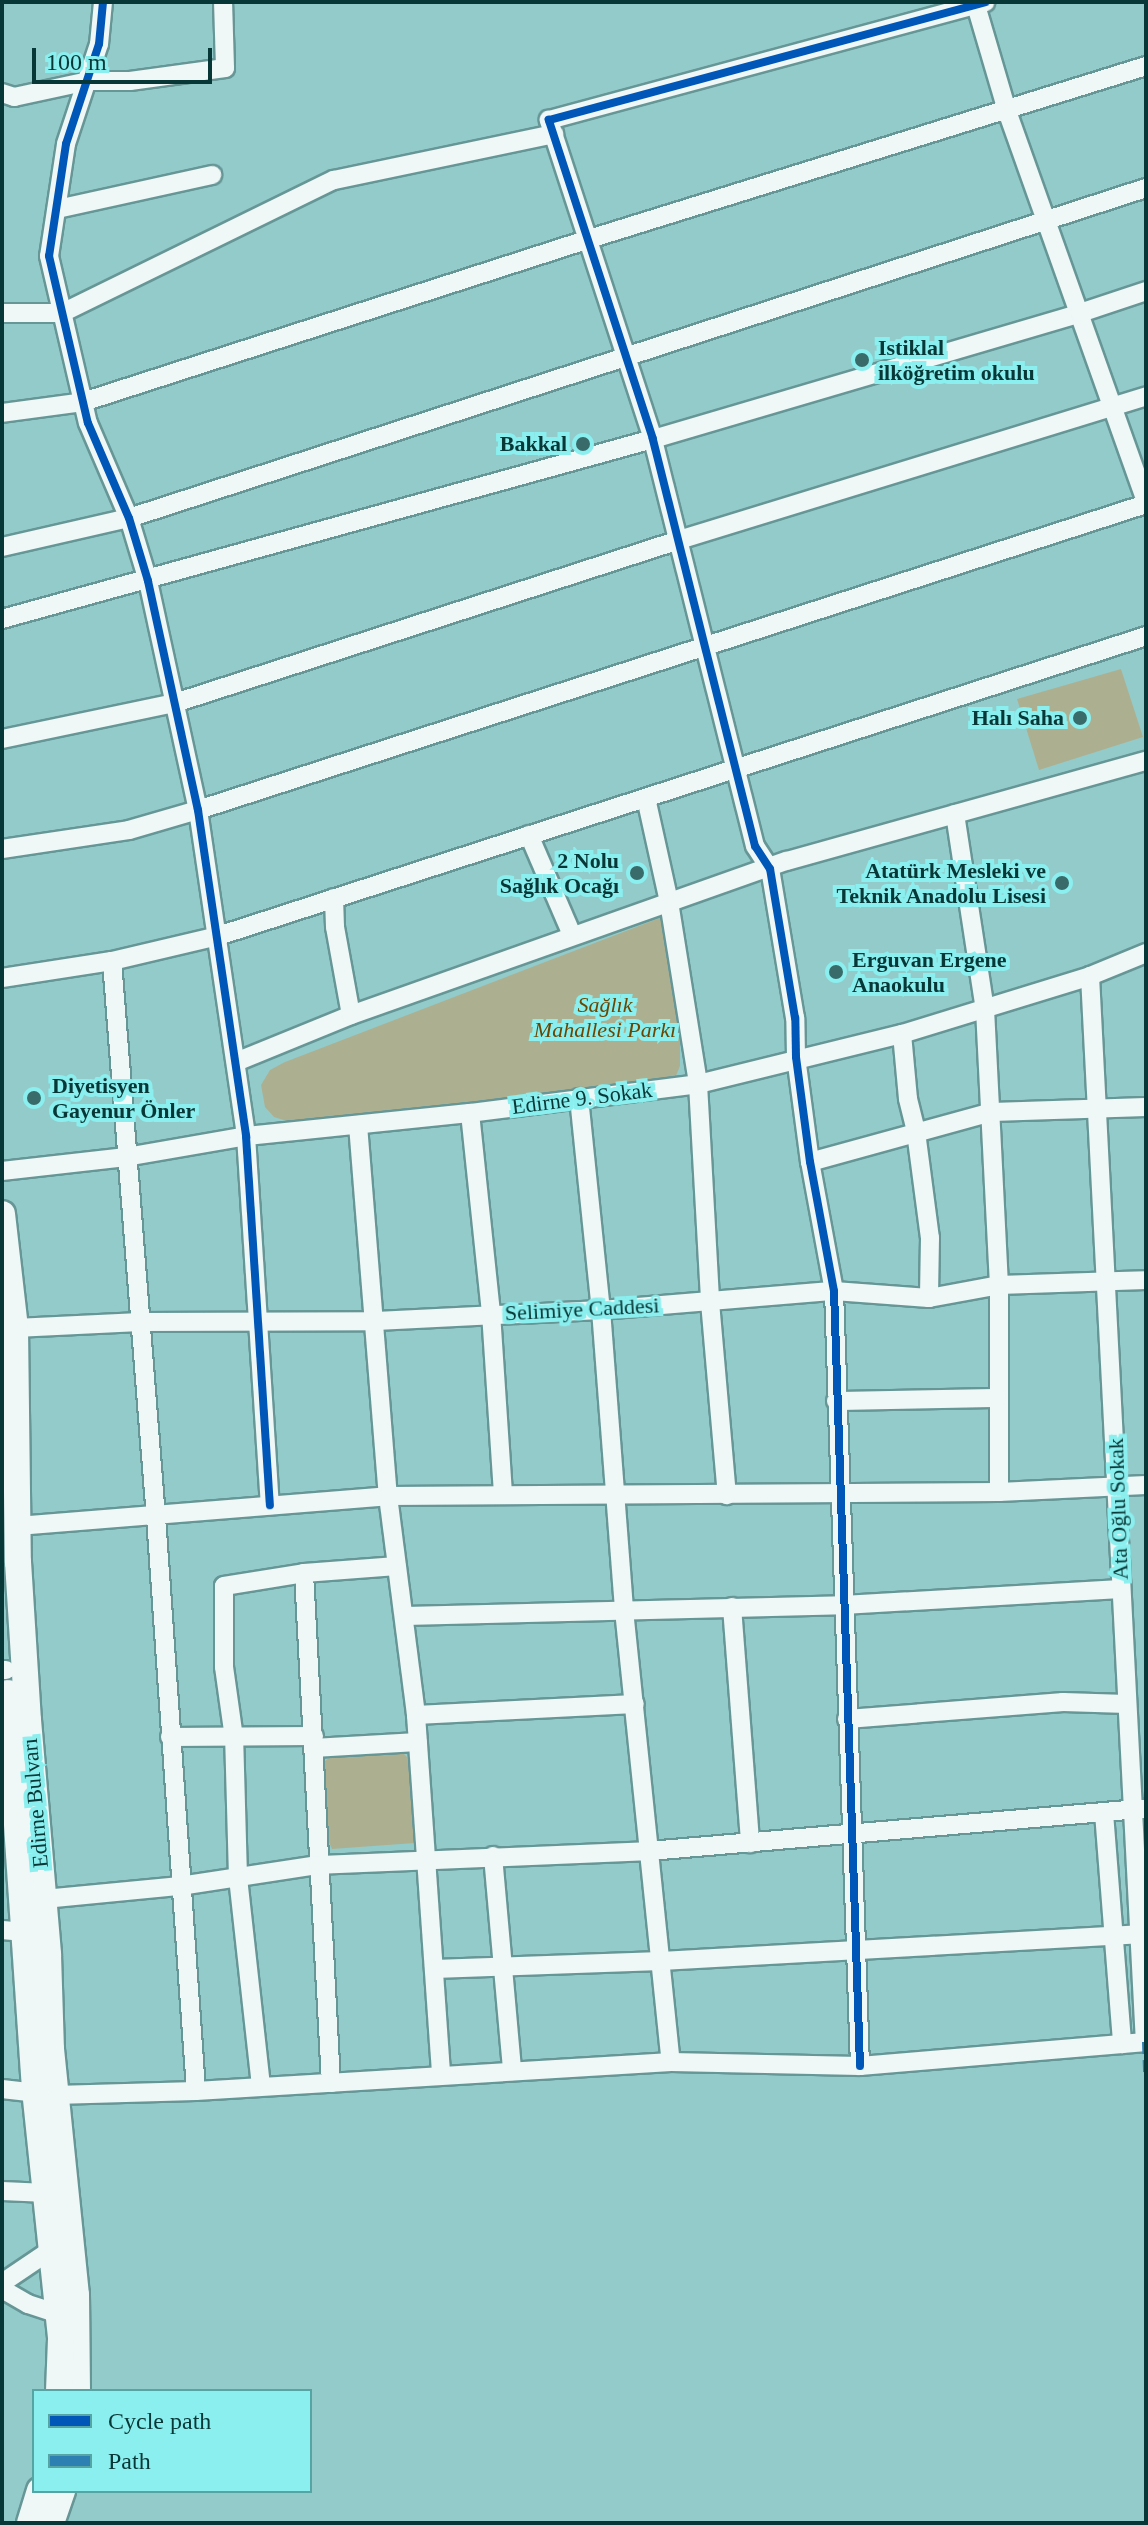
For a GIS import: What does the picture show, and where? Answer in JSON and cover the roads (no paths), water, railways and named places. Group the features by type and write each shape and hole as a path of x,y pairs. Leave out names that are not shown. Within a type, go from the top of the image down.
{"highway":[{"name":"Edirne Bulvarı","path":"2,1214 15,1328 17,1526 28,1720 44,1899 47,2193 58,2314 59,2389"},
{"name":"Edirne Bulvarı","path":"2,1601 13,1931 45,2092 76,2295 77,2389"},
{"path":"30,2523 39,2493"},
{"path":"51,2523 61,2493"}],"street":[{"path":"103,2 99,44 66,144 49,256 88,423 129,518 148,581 198,810 246,1136 270,1505"},
{"path":"2,93 14,97 88,81 130,81 225,68 223,2"},
{"path":"2,849 129,830 198,810 706,648 1146,503 1007,111 978,3 549,120 653,439 706,648 738,768 755,846 770,869 795,1018 796,1057 810,1162 834,1291 860,2066"},
{"path":"2,413 83,402 586,240 1146,66"},
{"path":"2,313 62,313 334,180 554,134"},
{"path":"57,209 212,175"},
{"path":"2,547 129,518 628,359 1046,218 1146,188"},
{"path":"2,619 653,439 1146,291"},
{"path":"2,739 175,703 679,540 1146,396"},
{"path":"2,978 112,961 218,936 1146,636"},
{"path":"236,1062 351,1015 787,861 1146,761"},
{"path":"646,798 669,902 698,1084 710,1302 727,1495"},
{"path":"955,814 985,1009 992,1112 999,1285 999,1492"},
{"path":"529,835 572,935"},
{"path":"334,898 335,927 351,1015"},
{"name":"Edirne 9. Sokak","path":"2,1171 126,1157 246,1136 470,1113 698,1084 796,1057 902,1034 1090,976 1146,953"},
{"path":"112,961 156,1517 196,2091"},
{"name":"Ata Oğlu Sokak","path":"1090,976 1108,1282 1127,1704 1139,1809 1139,1934 1145,2042"},
{"path":"902,1034 908,1099 916,1132 930,1238 929,1298"},
{"path":"579,1098 601,1310 624,1610 671,2062"},
{"path":"810,1162 992,1112 1146,1107"},
{"path":"470,1113 491,1313 503,1493"},
{"path":"358,1125 388,1496 416,1715 441,2075"},
{"name":"Selimiye Caddesi","path":"15,1328 140,1322 259,1324 376,1321 601,1310 834,1291 929,1298 999,1285 1146,1280"},
{"path":"836,1401 997,1398"},
{"path":"17,1526 388,1496 999,1492 1146,1485"},
{"path":"261,2086 238,1877 234,1738 224,1667 224,1586 304,1573 397,1566"},
{"path":"304,1573 331,2083"},
{"path":"405,1616 843,1605 1121,1589"},
{"path":"732,1607 750,1843"},
{"path":"847,1719 1063,1702 1127,1704"},
{"path":"416,1715 635,1704"},
{"path":"170,1737 418,1742"},
{"path":"44,1899 180,1886 318,1865 649,1851 1139,1809"},
{"path":"1104,1813 1122,2044"},
{"path":"493,1856 512,2071"},
{"path":"434,1969 661,1961 1139,1934"},
{"path":"2,2089 45,2092 196,2091 671,2062 860,2066 1145,2042"},
{"path":"2,2191 47,2193"},
{"path":"51,2250 2,2286 28,2304 58,2314"}],"place":[{"name":"Istiklal ilköğretim okulu","path":"862,360"},
{"name":"Bakkal","path":"583,444"},
{"name":"Halı Saha","path":"1080,718"},
{"name":"2 Nolu Sağlık Ocağı","path":"637,873"},
{"name":"Atatürk Mesleki ve Teknik Anadolu Lisesi","path":"1062,883"},
{"name":"Erguvan Ergene Anaokulu","path":"836,972"},
{"name":"Diyetisyen Gayenur Önler","path":"34,1098"}],"park label":[{"name":"Sağlık Mahallesi Parkı","path":"605,1016"}]}
